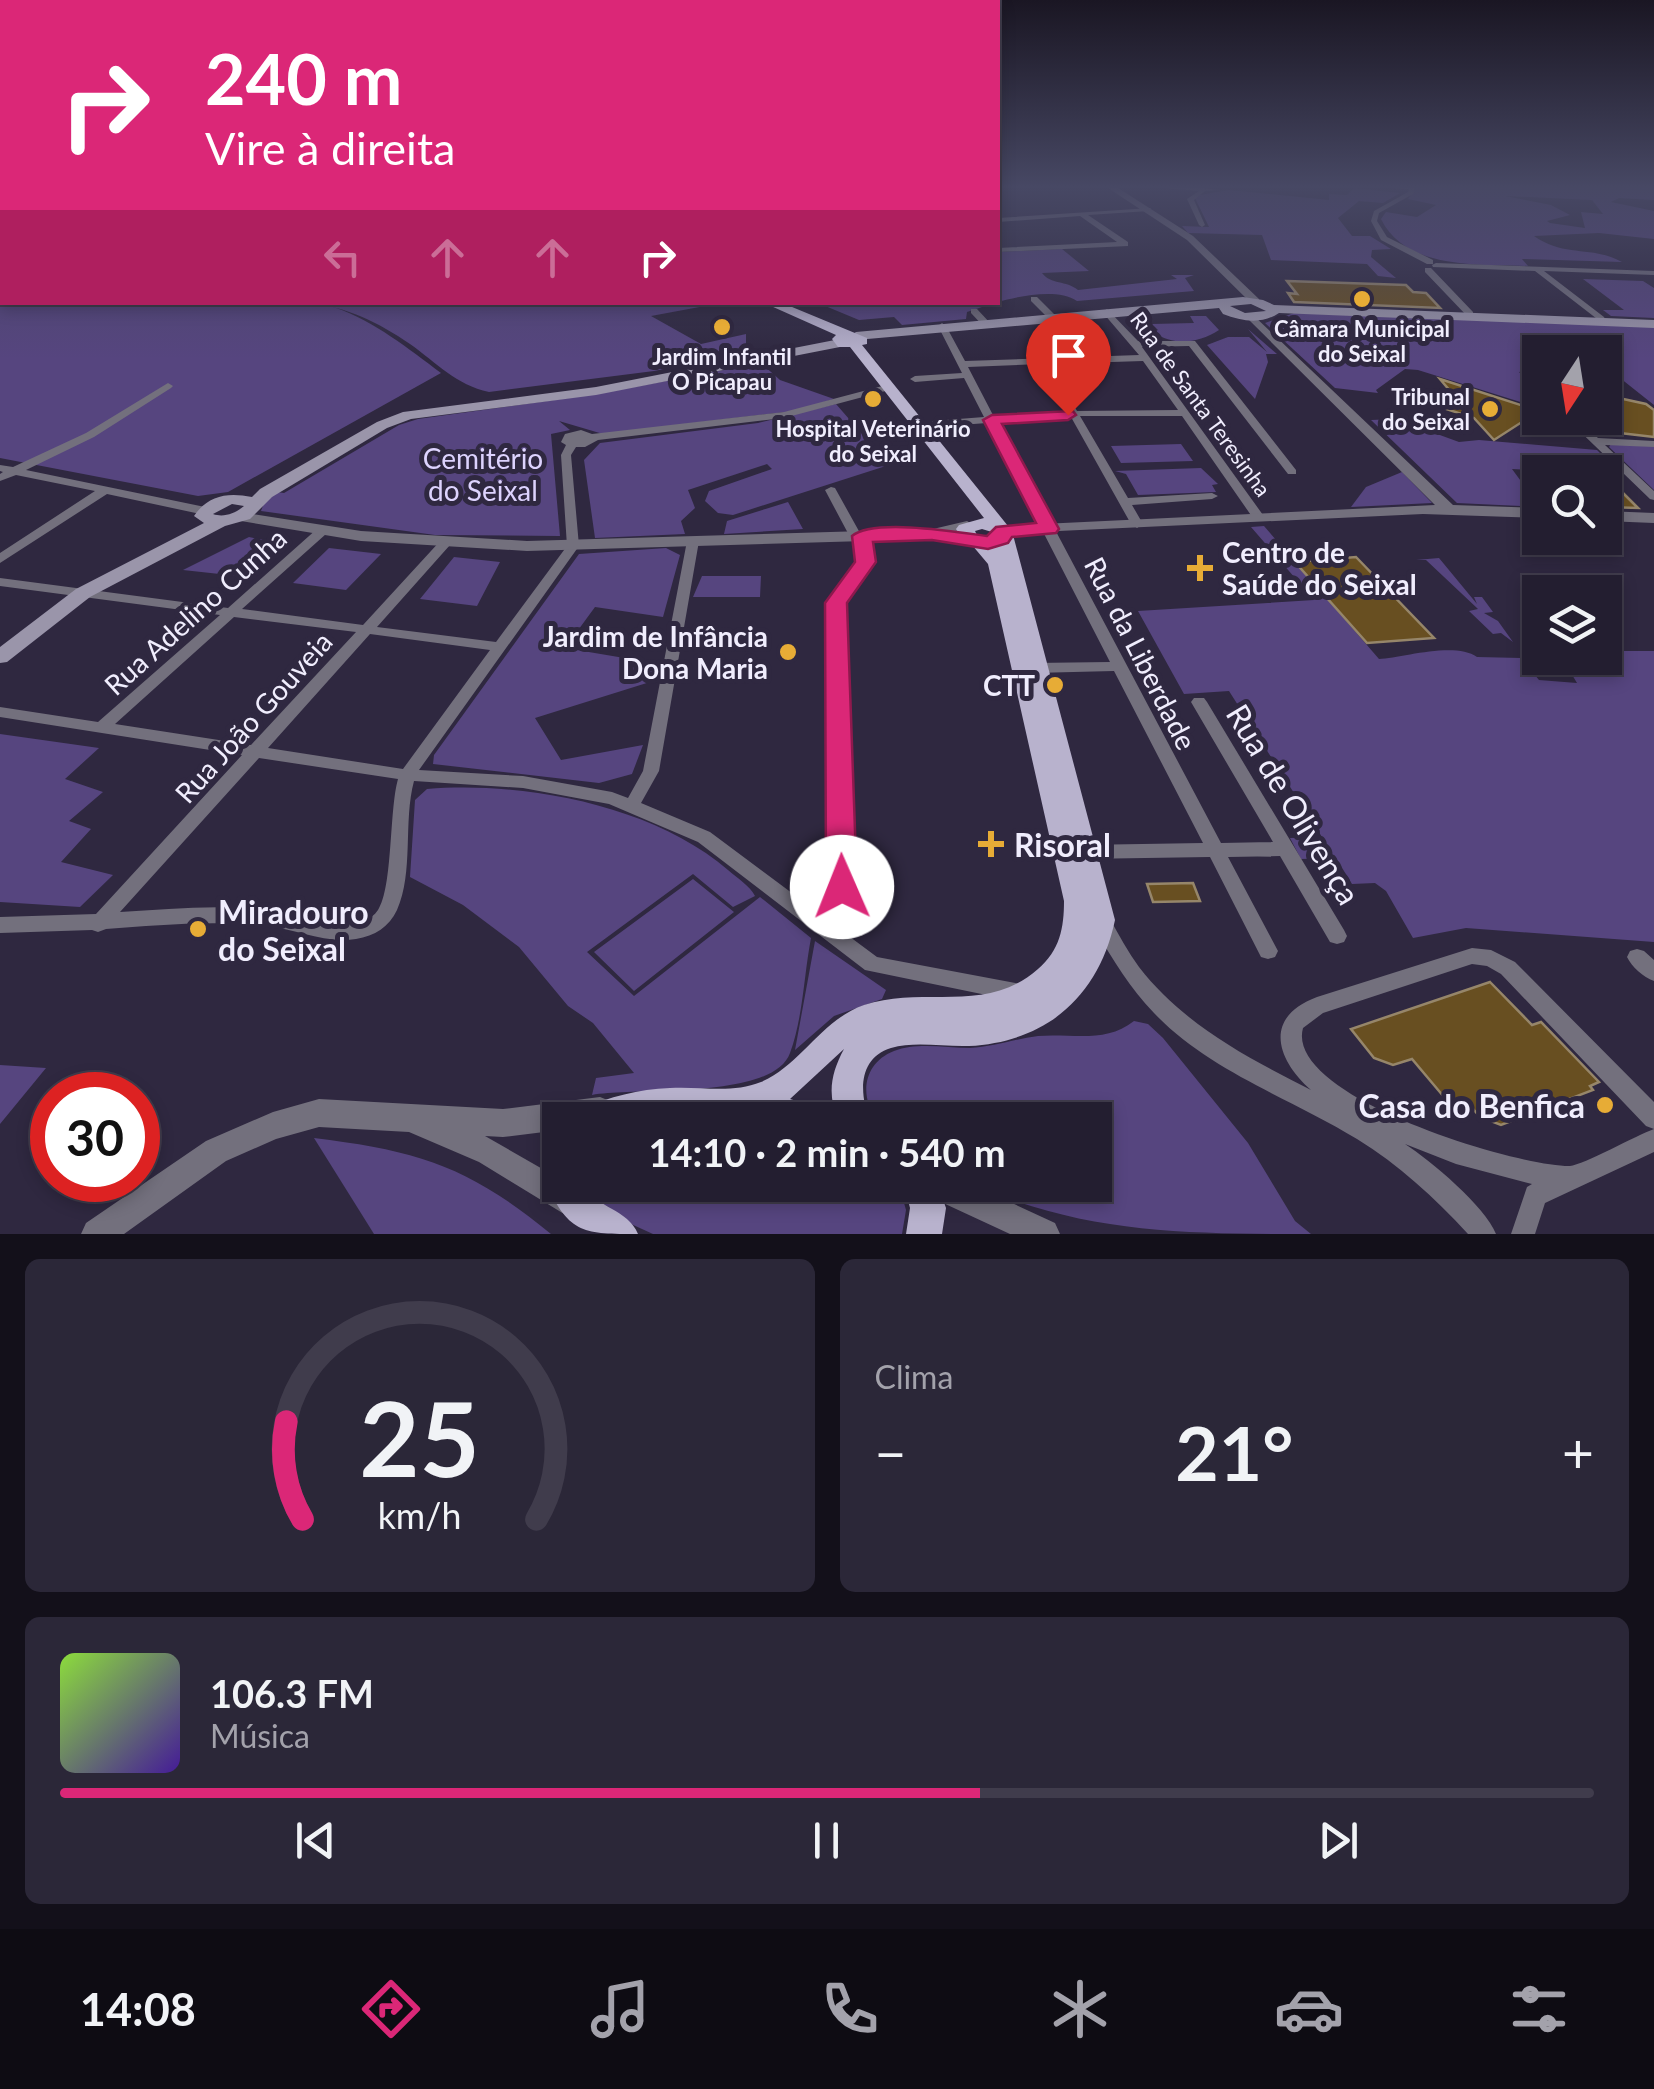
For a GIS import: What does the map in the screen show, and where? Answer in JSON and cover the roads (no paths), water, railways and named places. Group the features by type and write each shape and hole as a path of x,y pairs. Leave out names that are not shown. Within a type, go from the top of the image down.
{"main road":[{"path":"0,640 76,592 226,511 368,426 405,410 618,384 851,340 1246,299 1273,310 1654,322"},
{"path":"1223,304 1244,316"},
{"path":"775,305 851,340 975,495 985,533"},
{"path":"1108,313 1200,310 1268,316 1273,310"},
{"path":"1455,317 1470,314 1494,319"},
{"path":"1426,315 1654,322"},
{"path":"846,1102 847,1075 871,1042 904,1032 996,1028 1043,1010 1070,990 1087,969 1090,917 1075,852 1030,668 975,495"},
{"path":"0,657 76,592"},
{"path":"736,1102 777,1090 836,1035 869,1016 981,1010 1026,995 1065,962 1090,917"},
{"path":"578,1202 620,1234"},
{"path":"924,1234 926,1202"}],"street":[{"path":"1000,250 1086,244"},
{"path":"1197,244 1246,299"},
{"path":"1393,244 1434,269 1470,314"},
{"path":"1434,269 1651,275"},
{"path":"1538,270 1601,319"},
{"path":"1034,299 1053,318"},
{"path":"974,311 986,324"},
{"name":"Rua de Santa Teresinha","path":"1108,313 1136,344 1259,518"},
{"path":"1244,316 1449,510"},
{"name":"Rua da Liberdade","path":"944,328 1268,951"},
{"path":"1136,344 1192,343 1292,472"},
{"path":"915,380 1044,362 1146,358"},
{"path":"1044,362 1137,524"},
{"path":"0,478 7,470 90,436 168,386"},
{"path":"0,926 237,916 341,932 371,927 385,916 391,902 400,800 407,776 573,546 566,455 572,445 593,438 784,415 890,386"},
{"path":"920,424 1075,414 1185,413"},
{"path":"1589,435 1654,497"},
{"path":"1596,442 1654,444"},
{"path":"7,470 322,532 446,542 573,546 985,533 1449,510 1522,512"},
{"path":"827,931 840,923 847,909 842,887 836,603 866,562 859,536 830,490"},
{"path":"0,559 103,491"},
{"path":"1125,502 1212,496"},
{"path":"1622,517 1654,518"},
{"name":"Rua Adelino Cunha","path":"100,728 322,532"},
{"name":"Rua João Gouveia","path":"98,924 446,542"},
{"path":"632,804 651,771 693,542"},
{"path":"0,582 500,647"},
{"path":"1030,668 1119,666"},
{"name":"Rua de Olivença","path":"1199,702 1336,936"},
{"path":"0,712 407,776 559,786 632,804 704,838 860,956 888,970 1026,995"},
{"path":"1075,852 1286,849"},
{"path":"802,911 826,902 842,887"},
{"path":"1090,917 1176,1024 1404,1157 1482,1233"},
{"path":"1567,1176 1526,1175 1477,1162 1340,1101 1300,1070 1289,1036 1294,1021 1317,1006 1472,956 1491,958 1508,968 1654,1118"},
{"path":"1637,957 1654,972"},
{"path":"96,1234 216,1152 273,1126 319,1113 503,1123 542,1120"},
{"path":"401,1117 489,1152 542,1181"},
{"path":"1523,1234 1535,1194 1567,1176 1654,1140"},
{"path":"975,1202 1044,1234"}],"place":[{"name":"Câmara Municipal do Seixal","path":"1362,299"},
{"name":"Jardim Infantil O Picapau","path":"722,327"},
{"name":"Hospital Veterinário do Seixal","path":"873,399"},
{"name":"Tribunal do Seixal","path":"1490,409"},
{"name":"Centro de Saúde do Seixal","path":"1200,568"},
{"name":"Jardim de Infância Dona Maria","path":"788,652"},
{"name":"CTT","path":"1055,685"},
{"name":"Risoral","path":"991,844"},
{"name":"Miradouro do Seixal","path":"198,929"},
{"name":"Casa do Benfica","path":"1605,1105"}],"park label":[{"name":"Cemitério do Seixal","path":"483,474"}]}
